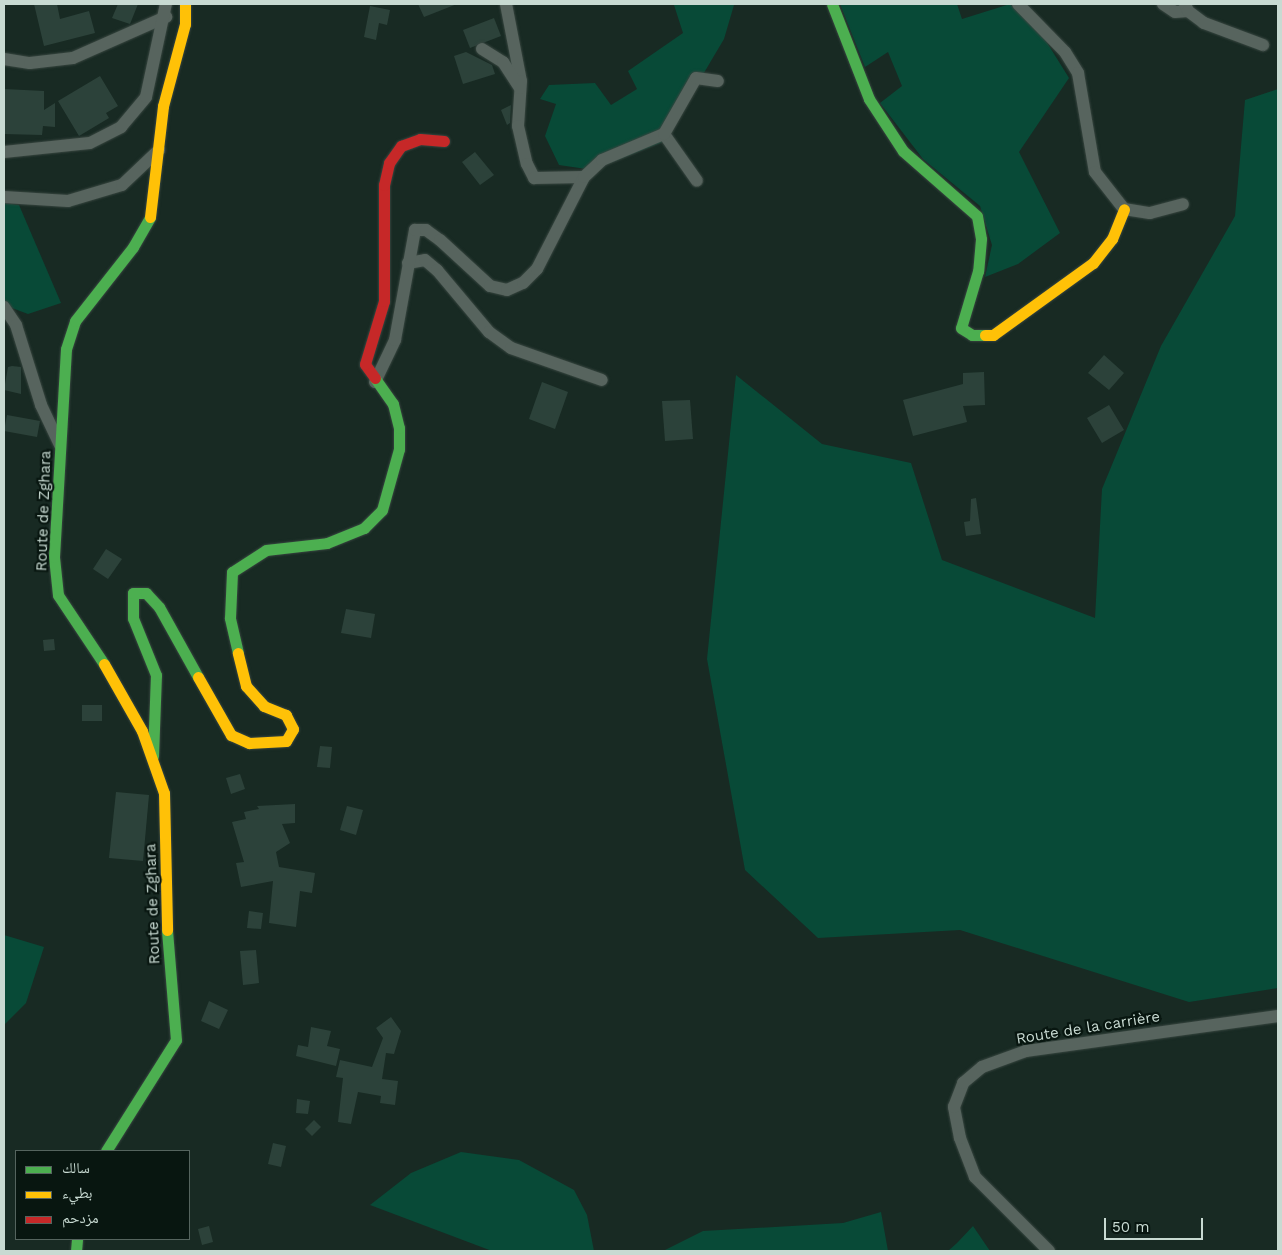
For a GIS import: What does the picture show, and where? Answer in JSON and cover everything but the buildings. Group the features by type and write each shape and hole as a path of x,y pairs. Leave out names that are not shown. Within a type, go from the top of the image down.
{"street":[{"path":"4,152 90,143 121,127 146,97 166,17 166,4"},
{"name":"Route de Zghara","path":"107,1150 176,1040 166,915 164,793 153,760 116,681 58,595 54,557 66,349 75,321 133,246 154,210 163,106 185,24 185,4"},
{"path":"832,4 869,99 903,151 977,216 981,240 978,272 961,328 972,335 993,335 1093,263 1112,239 1124,209"},
{"path":"1018,4 1078,73 1096,172 1124,209 1150,213 1183,204"},
{"path":"1163,4 1175,12 1187,7 1204,22 1263,45"},
{"path":"509,5 520,88 518,126 534,178 584,177"},
{"path":"4,59 30,63 73,58 166,17"},
{"path":"482,50 503,62 520,88"},
{"path":"375,382 396,340 415,230 426,230 490,286 507,290 523,284 537,268 584,177 602,160 664,134 696,78 718,81"},
{"path":"664,134 697,181"},
{"path":"153,760 156,675 132,618 133,593 146,593 159,607 231,735 249,743 270,745 286,741 293,729 286,715 264,706 246,686 230,618 232,572 266,550 327,543 364,528 382,510 399,449 399,428 393,404 375,382 365,364 384,302 384,185 389,163 401,146 420,139 444,141"},
{"path":"4,197 68,201 122,185 159,150"},
{"path":"408,263 425,260 437,270 489,332 511,348 602,380"},
{"path":"4,307 16,325 41,405 61,446"},
{"name":"Route de la carrière","path":"1049,1251 975,1177 960,1138 954,1106 962,1083 982,1067 1026,1051 1278,1016"}],"green space":[{"path":"742,4 734,5 724,39 663,142 593,170 559,165 545,136 556,104 540,99 549,85 595,83 611,105 637,89 628,71 683,33 674,5"},
{"path":"840,4 957,4 962,19 1010,4 1046,41 1069,78 1019,152 1060,233 1018,264 985,277 992,245 980,206 923,159 880,103 902,86 888,52 865,67"},
{"path":"1278,89 1278,988 1189,1002 960,930 818,938 745,870 707,659 736,375 822,444 911,463 942,560 1095,618 1102,489 1161,346 1235,216 1245,100"},
{"path":"4,203 19,205 61,303 28,314 4,305"},
{"path":"4,935 44,947 26,1003 4,1025"},
{"path":"461,1152 519,1160 574,1190 587,1215 594,1251 492,1251 370,1205 411,1173"},
{"path":"881,1212 888,1251 663,1251 703,1231 843,1223"},
{"path":"973,1226 990,1251 948,1251 957,1243"}],"traffic: fast":[{"path":"832,4 869,99 903,151 977,216 981,239 978,271 961,328 972,335 985,335"},
{"path":"104,664 58,595 54,557 66,349 75,321 133,247 150,217"},
{"path":"238,653 230,618 232,572 266,550 327,543 364,528 382,510 399,449 399,428 393,404 375,378"},
{"path":"153,756 156,675 133,618 133,593 146,593 159,607 198,677"},
{"path":"107,1150 176,1040 167,930"},
{"path":"76,1251 77,1240"}],"traffic: slow":[{"path":"150,217 163,106 185,24 185,4"},
{"path":"985,335 993,335 1093,263 1112,239 1124,209"},
{"path":"198,677 231,735 249,743 286,741 293,729 286,715 264,706 246,686 238,653"},
{"path":"104,664 142,731 164,793 167,930"}],"traffic: jam":[{"path":"375,378 365,364 384,301 384,185 389,163 401,146 420,139 444,141"}]}
